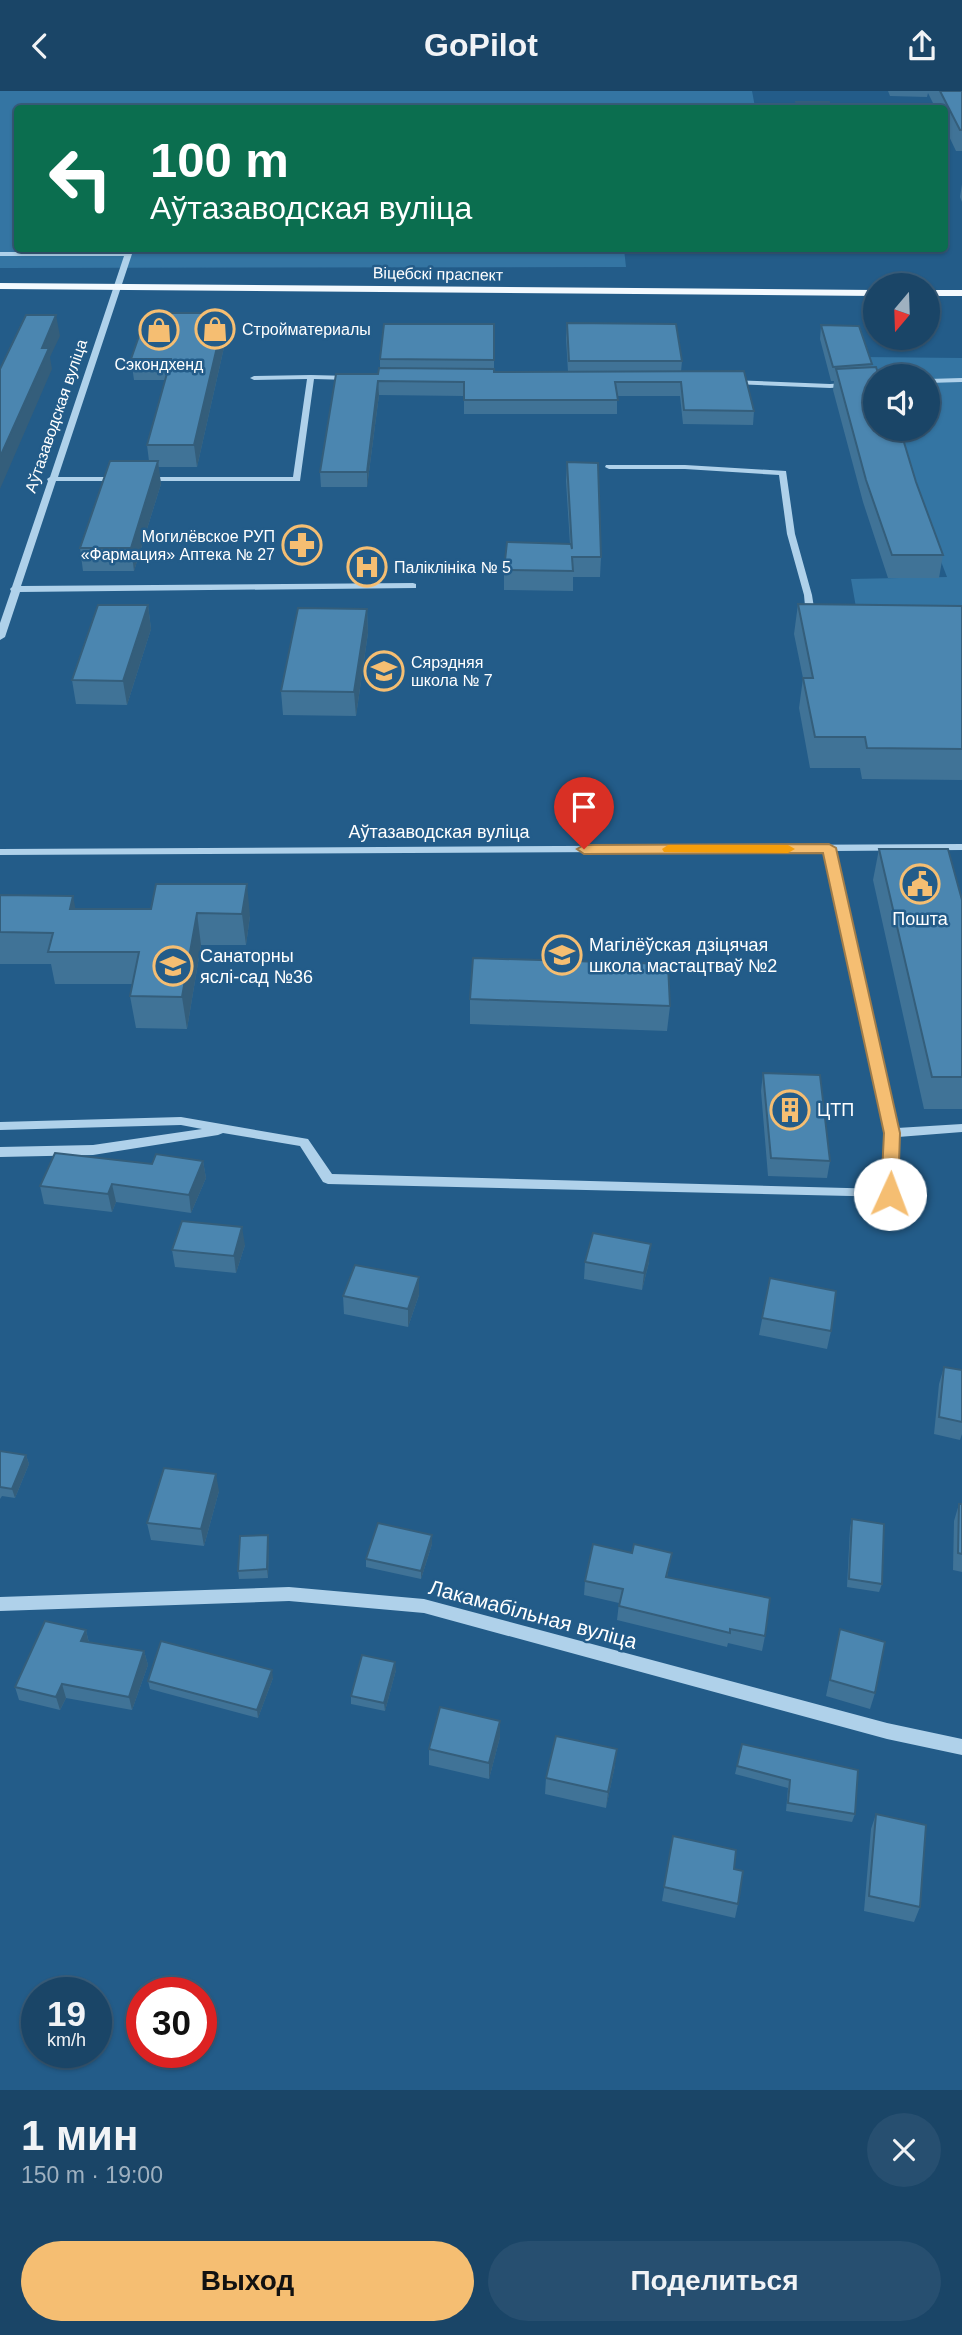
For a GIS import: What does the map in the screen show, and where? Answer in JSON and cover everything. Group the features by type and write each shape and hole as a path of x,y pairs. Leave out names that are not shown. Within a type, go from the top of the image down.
{"main road":[{"name":"Віцебскі праспект","path":"0,286 863,293"},
{"path":"940,293 962,293"}],"street":[{"path":"0,254 87,252"},
{"path":"116,286 130,252"},
{"name":"Аўтазаводская вуліца","path":"0,637 116,286"},
{"path":"141,479 298,479 311,377"},
{"path":"254,378 365,378"},
{"path":"940,381 962,380"},
{"path":"719,381 830,386 863,384"},
{"path":"609,467 685,467 783,473 791,534 808,595 811,617 825,617"},
{"path":"51,479 128,479"},
{"path":"15,589 413,586"},
{"name":"Аўтазаводская вуліца","path":"0,852 962,846"},
{"path":"0,1126 181,1121 232,1129 304,1142 328,1179 890,1194 892,1133 829,848"},
{"path":"892,1133 962,1128"},
{"path":"0,1153 93,1150 232,1129"},
{"name":"Лакамабільная вуліца","path":"0,1604 289,1594 424,1606 887,1731 962,1747"}],"shaded area":[{"path":"0,91 752,91 755,105 14,105 14,252 624,252 626,267 0,268"},
{"path":"863,357 962,358 962,621 857,613 851,579 947,577 895,441 940,441 940,364 867,364"}],"building":[{"path":"940,91 962,91 962,130 960,130"},
{"path":"796,102 829,102 830,105 797,105"},
{"path":"147,313 225,313 194,445 147,445 171,359 131,359"},
{"path":"26,315 56,315 42,348 49,348 0,457 0,369"},
{"path":"567,323 676,324 682,361 569,361"},
{"path":"384,324 494,324 494,360 380,359"},
{"path":"821,325 859,326 863,350 867,350 872,364 833,367"},
{"path":"379,368 494,369 494,372 744,371 754,411 684,410 681,382 615,382 618,400 464,400 464,382 378,381 367,472 320,472 336,374 378,374"},
{"path":"863,368 863,441 904,441 943,555 892,555 866,480 836,369"},
{"path":"110,461 158,461 131,548 80,548"},
{"path":"567,462 598,463 601,557 572,557 573,571 504,570 507,542 571,544 572,549"},
{"path":"798,604 962,606 962,749 867,748 865,737 815,737 803,678 813,678"},
{"path":"98,605 148,605 123,681 72,680"},
{"path":"298,608 367,609 354,692 281,691"},
{"path":"879,849 948,849 962,900 962,1077 932,1077"},
{"path":"156,884 247,884 242,914 197,913 182,997 130,996 139,952 48,952 53,933 0,932 0,895 73,896 70,909 151,909"},
{"path":"473,958 668,964 670,1006 470,999"},
{"path":"763,1073 820,1075 830,1161 771,1158"},
{"path":"55,1153 152,1164 156,1154 203,1161 189,1195 112,1184 108,1194 40,1186"},
{"path":"182,1221 242,1227 234,1256 172,1250"},
{"path":"593,1233 651,1244 644,1273 585,1262"},
{"path":"355,1265 419,1277 408,1309 343,1296"},
{"path":"770,1278 836,1291 831,1331 762,1318"},
{"path":"944,1367 962,1370 962,1422 939,1417"},
{"path":"0,1451 26,1455 12,1489 0,1487"},
{"path":"164,1468 216,1474 201,1529 147,1523"},
{"path":"959,1504 962,1504 962,1554 958,1553"},
{"path":"852,1519 884,1524 882,1584 849,1579"},
{"path":"378,1523 432,1535 421,1571 366,1559"},
{"path":"268,1535 267,1569 238,1571 240,1536"},
{"path":"593,1544 632,1553 634,1544 672,1553 666,1577 770,1598 765,1636 730,1629 730,1633 619,1606 623,1589 585,1581"},
{"path":"45,1621 86,1630 81,1641 144,1651 129,1697 62,1684 56,1697 15,1687"},
{"path":"840,1629 885,1642 875,1693 830,1680"},
{"path":"161,1641 272,1670 257,1710 148,1681"},
{"path":"362,1655 395,1662 384,1703 351,1696"},
{"path":"440,1707 500,1721 489,1763 429,1749"},
{"path":"556,1736 617,1749 608,1792 546,1778"},
{"path":"742,1744 858,1770 855,1814 788,1803 790,1780 737,1766"},
{"path":"876,1814 926,1825 920,1907 869,1896"},
{"path":"673,1836 736,1850 734,1869 743,1871 738,1904 664,1887"}],"slow traffic":[{"path":"668,849 788,849"}],"place":[{"name":"Стройматериалы","path":"215,329"},
{"name":"Сэкондхенд","path":"159,330"},
{"name":"Могилёвское РУП «Фармация» Аптека № 27","path":"302,545"},
{"name":"Паліклініка № 5","path":"367,567"},
{"name":"Сярэдняя школа № 7","path":"384,671"},
{"name":"Пошта","path":"920,884"},
{"name":"Магілёўская дзіцячая школа мастацтваў №2","path":"562,955"},
{"name":"Санаторны яслі-сад №36","path":"173,966"},
{"name":"ЦТП","path":"790,1110"}],"route":[{"path":"584,849 829,848 892,1133 890,1194"}]}
